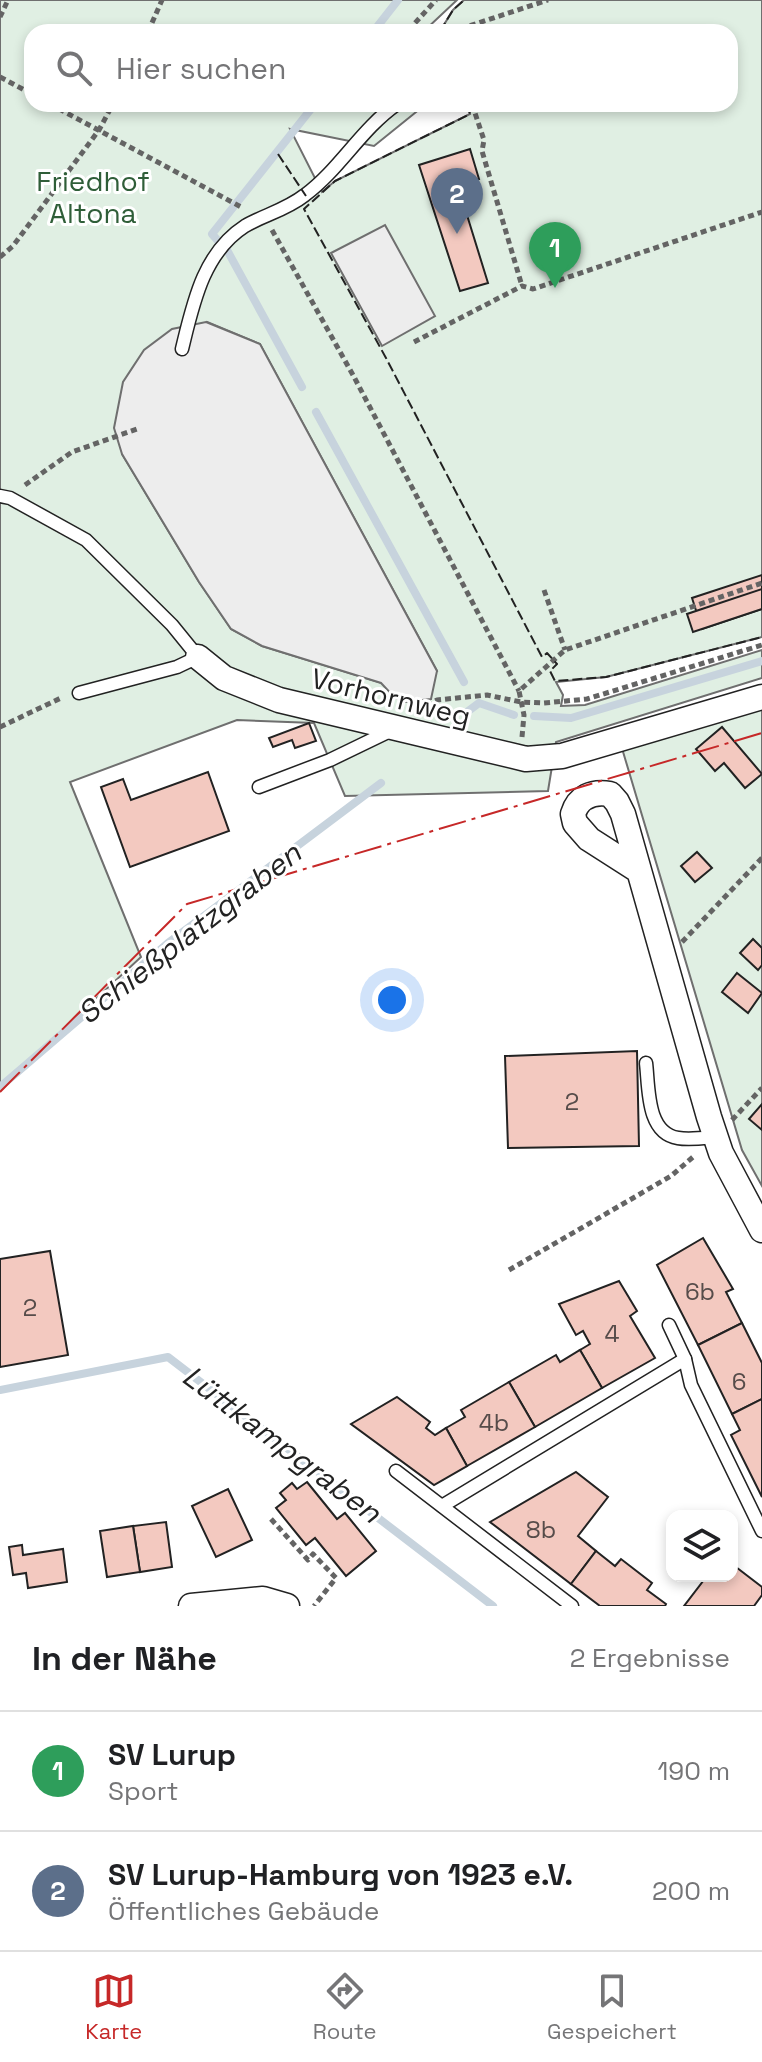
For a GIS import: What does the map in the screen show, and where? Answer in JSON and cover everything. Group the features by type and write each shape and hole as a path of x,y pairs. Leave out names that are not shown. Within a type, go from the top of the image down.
{"street":[{"name":"Vorhornweg","path":"198,657 224,678 252,691 395,729 519,757 546,759 762,697"},
{"path":"579,751 591,794"},
{"path":"639,871 589,839 575,823 575,805 591,794 610,794 617,802 639,871 721,1153 762,1230"},
{"path":"191,1606 263,1599 287,1606"}],"lane":[{"path":"182,349 189,313 216,252 246,226 305,195 385,112"},
{"path":"5,497 86,540 172,625 198,657 177,667 79,693"},
{"path":"259,787 330,760 395,729"},
{"path":"646,1063 653,1120 669,1135 678,1138 716,1137"},
{"path":"669,1325 685,1359 691,1385 760,1524"},
{"path":"442,1506 685,1359"},
{"path":"396,1471 572,1606"}],"path":[{"path":"0,17 8,0"},
{"path":"152,24 162,0"},
{"path":"415,24 436,0"},
{"path":"475,24 548,0"},
{"path":"0,77 24,90"},
{"path":"65,112 266,218 353,375 519,691 524,729 519,757"},
{"path":"0,257 13,246 99,130 109,112"},
{"path":"475,112 484,140 482,151 522,286"},
{"path":"414,342 522,286 533,289 762,212"},
{"path":"5,497 72,452 137,429"},
{"path":"519,691 565,650 762,583"},
{"path":"544,590 565,650"},
{"path":"413,711 437,700 461,696 487,695 521,702 556,703 587,699 762,645"},
{"path":"0,727 66,695 79,693"},
{"path":"665,960 762,858"},
{"path":"509,1270 671,1176 716,1137 762,1088"},
{"path":"271,1519 308,1560 313,1554 336,1578 314,1606"}],"green space":[{"name":"Friedhof Altona","path":"0,0 457,0 432,24 24,24 24,112 416,112 374,146 290,129 322,192 335,181 469,112 738,112 738,24 444,24 464,0 762,0 762,637 606,677 556,682 563,695 561,706 585,705 762,650 762,678 556,742 548,791 345,796 314,723 237,720 70,782 141,957 0,1088","holes":["207,322 260,344 437,671 395,698 382,683 262,646 231,629 199,582 122,454"]},
{"path":"762,703 762,1186 742,1150 621,745"}],"shaded area":[{"path":"385,225 435,316 382,346 331,253"},
{"path":"206,322 260,344 437,671 431,699 405,702 395,698 381,683 262,646 231,629 122,454 114,428 123,382 144,350 172,329"}],"building":[{"path":"470,149 479,179 458,186 488,283 460,291 419,165"},
{"path":"762,575 762,609 702,629 692,598"},
{"path":"762,589 762,609 693,632 687,614"},
{"path":"309,723 316,741 295,748 292,740 273,747 269,738"},
{"path":"722,727 762,774 745,788 724,763 715,771 696,749"},
{"path":"208,772 229,831 130,867 101,787 123,779 131,800"},
{"path":"697,852 712,868 695,882 681,866"},
{"path":"753,939 762,948 762,965 758,970 740,953"},
{"path":"737,973 762,993 748,1013 722,992"},
{"path":"637,1051 639,1146 508,1148 505,1056"},
{"path":"762,1104 762,1130 749,1119"},
{"path":"703,1238 733,1289 726,1292 742,1323 698,1345 657,1265"},
{"path":"50,1251 68,1355 0,1367 0,1259"},
{"path":"619,1281 637,1311 630,1316 655,1358 602,1388 580,1350 590,1344 583,1331 576,1335 559,1304"},
{"path":"742,1323 762,1363 762,1399 732,1414 698,1345"},
{"path":"580,1350 602,1388 535,1427 509,1382 556,1355 560,1362"},
{"path":"509,1382 535,1427 467,1466 446,1428 465,1417 461,1410"},
{"path":"397,1397 430,1422 426,1428 435,1435 446,1428 467,1466 434,1485 351,1424"},
{"path":"762,1399 762,1497 731,1435 740,1430 732,1414"},
{"path":"576,1472 608,1497 578,1536 596,1551 571,1584 490,1522"},
{"path":"307,1482 337,1519 345,1513 376,1551 346,1576 315,1538 306,1545 276,1508 286,1500 280,1493 292,1483 297,1489"},
{"path":"228,1489 252,1540 216,1557 192,1506"},
{"path":"166,1522 172,1567 140,1572 133,1526"},
{"path":"133,1526 140,1572 107,1577 100,1531"},
{"path":"22,1545 23,1555 63,1549 67,1582 28,1588 26,1573 13,1575 9,1547"},
{"path":"596,1551 615,1566 621,1559 652,1583 647,1590 665,1606 600,1606 571,1584"},
{"path":"738,1569 762,1587 762,1595 754,1606 684,1606 702,1582 738,1582"}],"waterway":[{"name":"Schießplatzgraben","path":"379,24 398,0"},
{"name":"Schießplatzgraben","path":"219,242 212,234 309,112"},
{"name":"Schießplatzgraben","path":"227,250 302,387"},
{"name":"Schießplatzgraben","path":"316,412 464,682"},
{"path":"534,716 571,718 762,661"},
{"path":"467,712 479,703 514,715"},
{"name":"Schießplatzgraben","path":"0,1087 168,943 381,783"},
{"name":"Lüttkampgraben","path":"0,1390 168,1357 493,1606"}],"fence":[{"path":"444,24 464,0"},
{"path":"469,112 335,181 304,209 386,358 542,657 547,653 557,664 550,671 555,681 606,677 762,637"},
{"path":"278,154 306,196"}],"power":[{"path":"0,1092 187,904 762,733"}],"place":[{"name":"SV Lurup-Hamburg von 1923 e.V.","path":"457,234"},
{"name":"SV Lurup","path":"555,288"}]}
